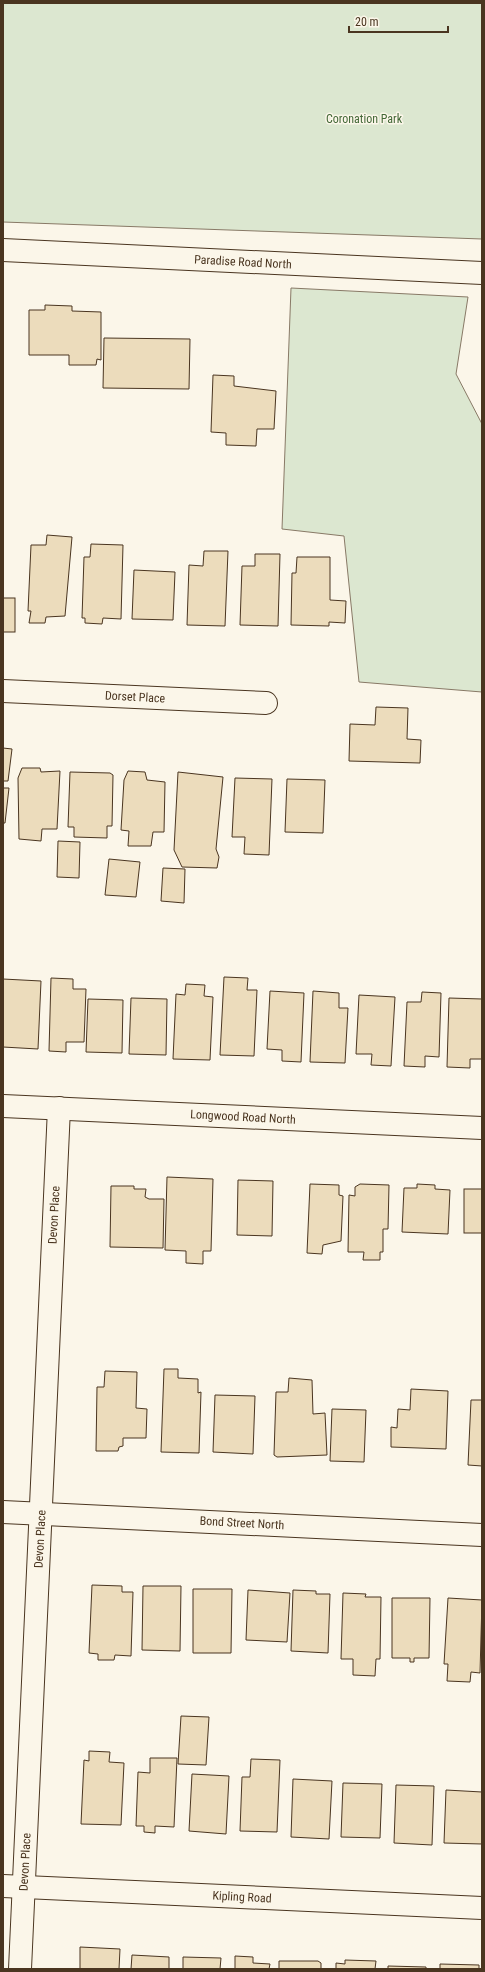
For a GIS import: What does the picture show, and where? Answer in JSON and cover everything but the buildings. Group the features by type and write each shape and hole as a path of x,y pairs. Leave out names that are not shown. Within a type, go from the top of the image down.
{"street":[{"name":"Paradise Road North","path":"3,250 482,273"},
{"name":"Dorset Place","path":"3,691 266,703"},
{"name":"Longwood Road North","path":"3,1106 482,1128"},
{"name":"Devon Place","path":"20,1969 13,1886 41,1514 59,1108"},
{"name":"Bond Street North","path":"3,1512 482,1535"},
{"name":"Kipling Road","path":"13,1886 482,1908"}],"green space":[{"name":"Coronation Park","path":"3,3 482,3 482,239 3,222"},
{"path":"291,288 468,297 456,374 482,424 482,692 359,682 344,536 282,529"}]}
